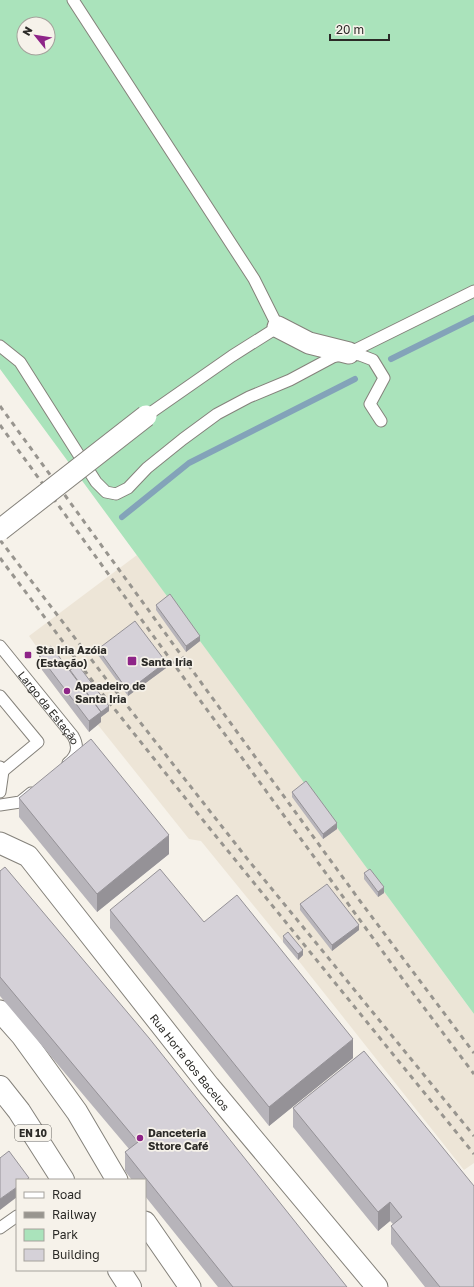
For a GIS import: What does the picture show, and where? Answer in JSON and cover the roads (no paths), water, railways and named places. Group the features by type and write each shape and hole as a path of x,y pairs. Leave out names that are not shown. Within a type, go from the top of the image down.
{"main road":[{"name":"EN 10","path":"0,1087 19,1111 62,1179"},
{"path":"120,1271 130,1287"}],"street":[{"path":"278,327 310,343 349,353"},
{"path":"0,530 146,416"},
{"name":"Rua Horta dos Bacelos","path":"0,844 28,856 209,1086 377,1287"},
{"path":"0,1011 22,1036 77,1112 116,1179"},
{"path":"146,1223 190,1287"}],"lane":[{"path":"73,0 254,279 278,327 232,356 146,416"},
{"path":"0,346 20,362 96,482 106,492 116,494 128,488 153,463 182,439 217,414 249,397 290,380 333,357 349,353 474,291"},
{"path":"349,353 360,354 373,360 384,378 370,404 381,422"},
{"name":"Largo da Estação","path":"0,646 76,741 77,748 75,756 59,770"},
{"path":"0,696 38,742 2,769 0,792"},
{"path":"0,805 20,802 37,788"},
{"path":"0,1228 16,1217"}],"waterway":[{"path":"391,359 474,318"},
{"path":"122,517 189,463 355,379"}],"railway":[{"path":"0,406 360,901 474,1053"},
{"path":"0,425 410,989 474,1074"},
{"path":"0,540 107,680 249,861 474,1136"},
{"path":"0,558 97,687 198,814 474,1154"}],"place":[{"name":"Sta Iria Azóia (Estação)","path":"28,655"},
{"name":"Santa Iria","path":"132,661"},
{"name":"Apeadeiro de Santa Iria","path":"67,691"},
{"name":"Danceteria Sttore Café","path":"140,1138"}]}
